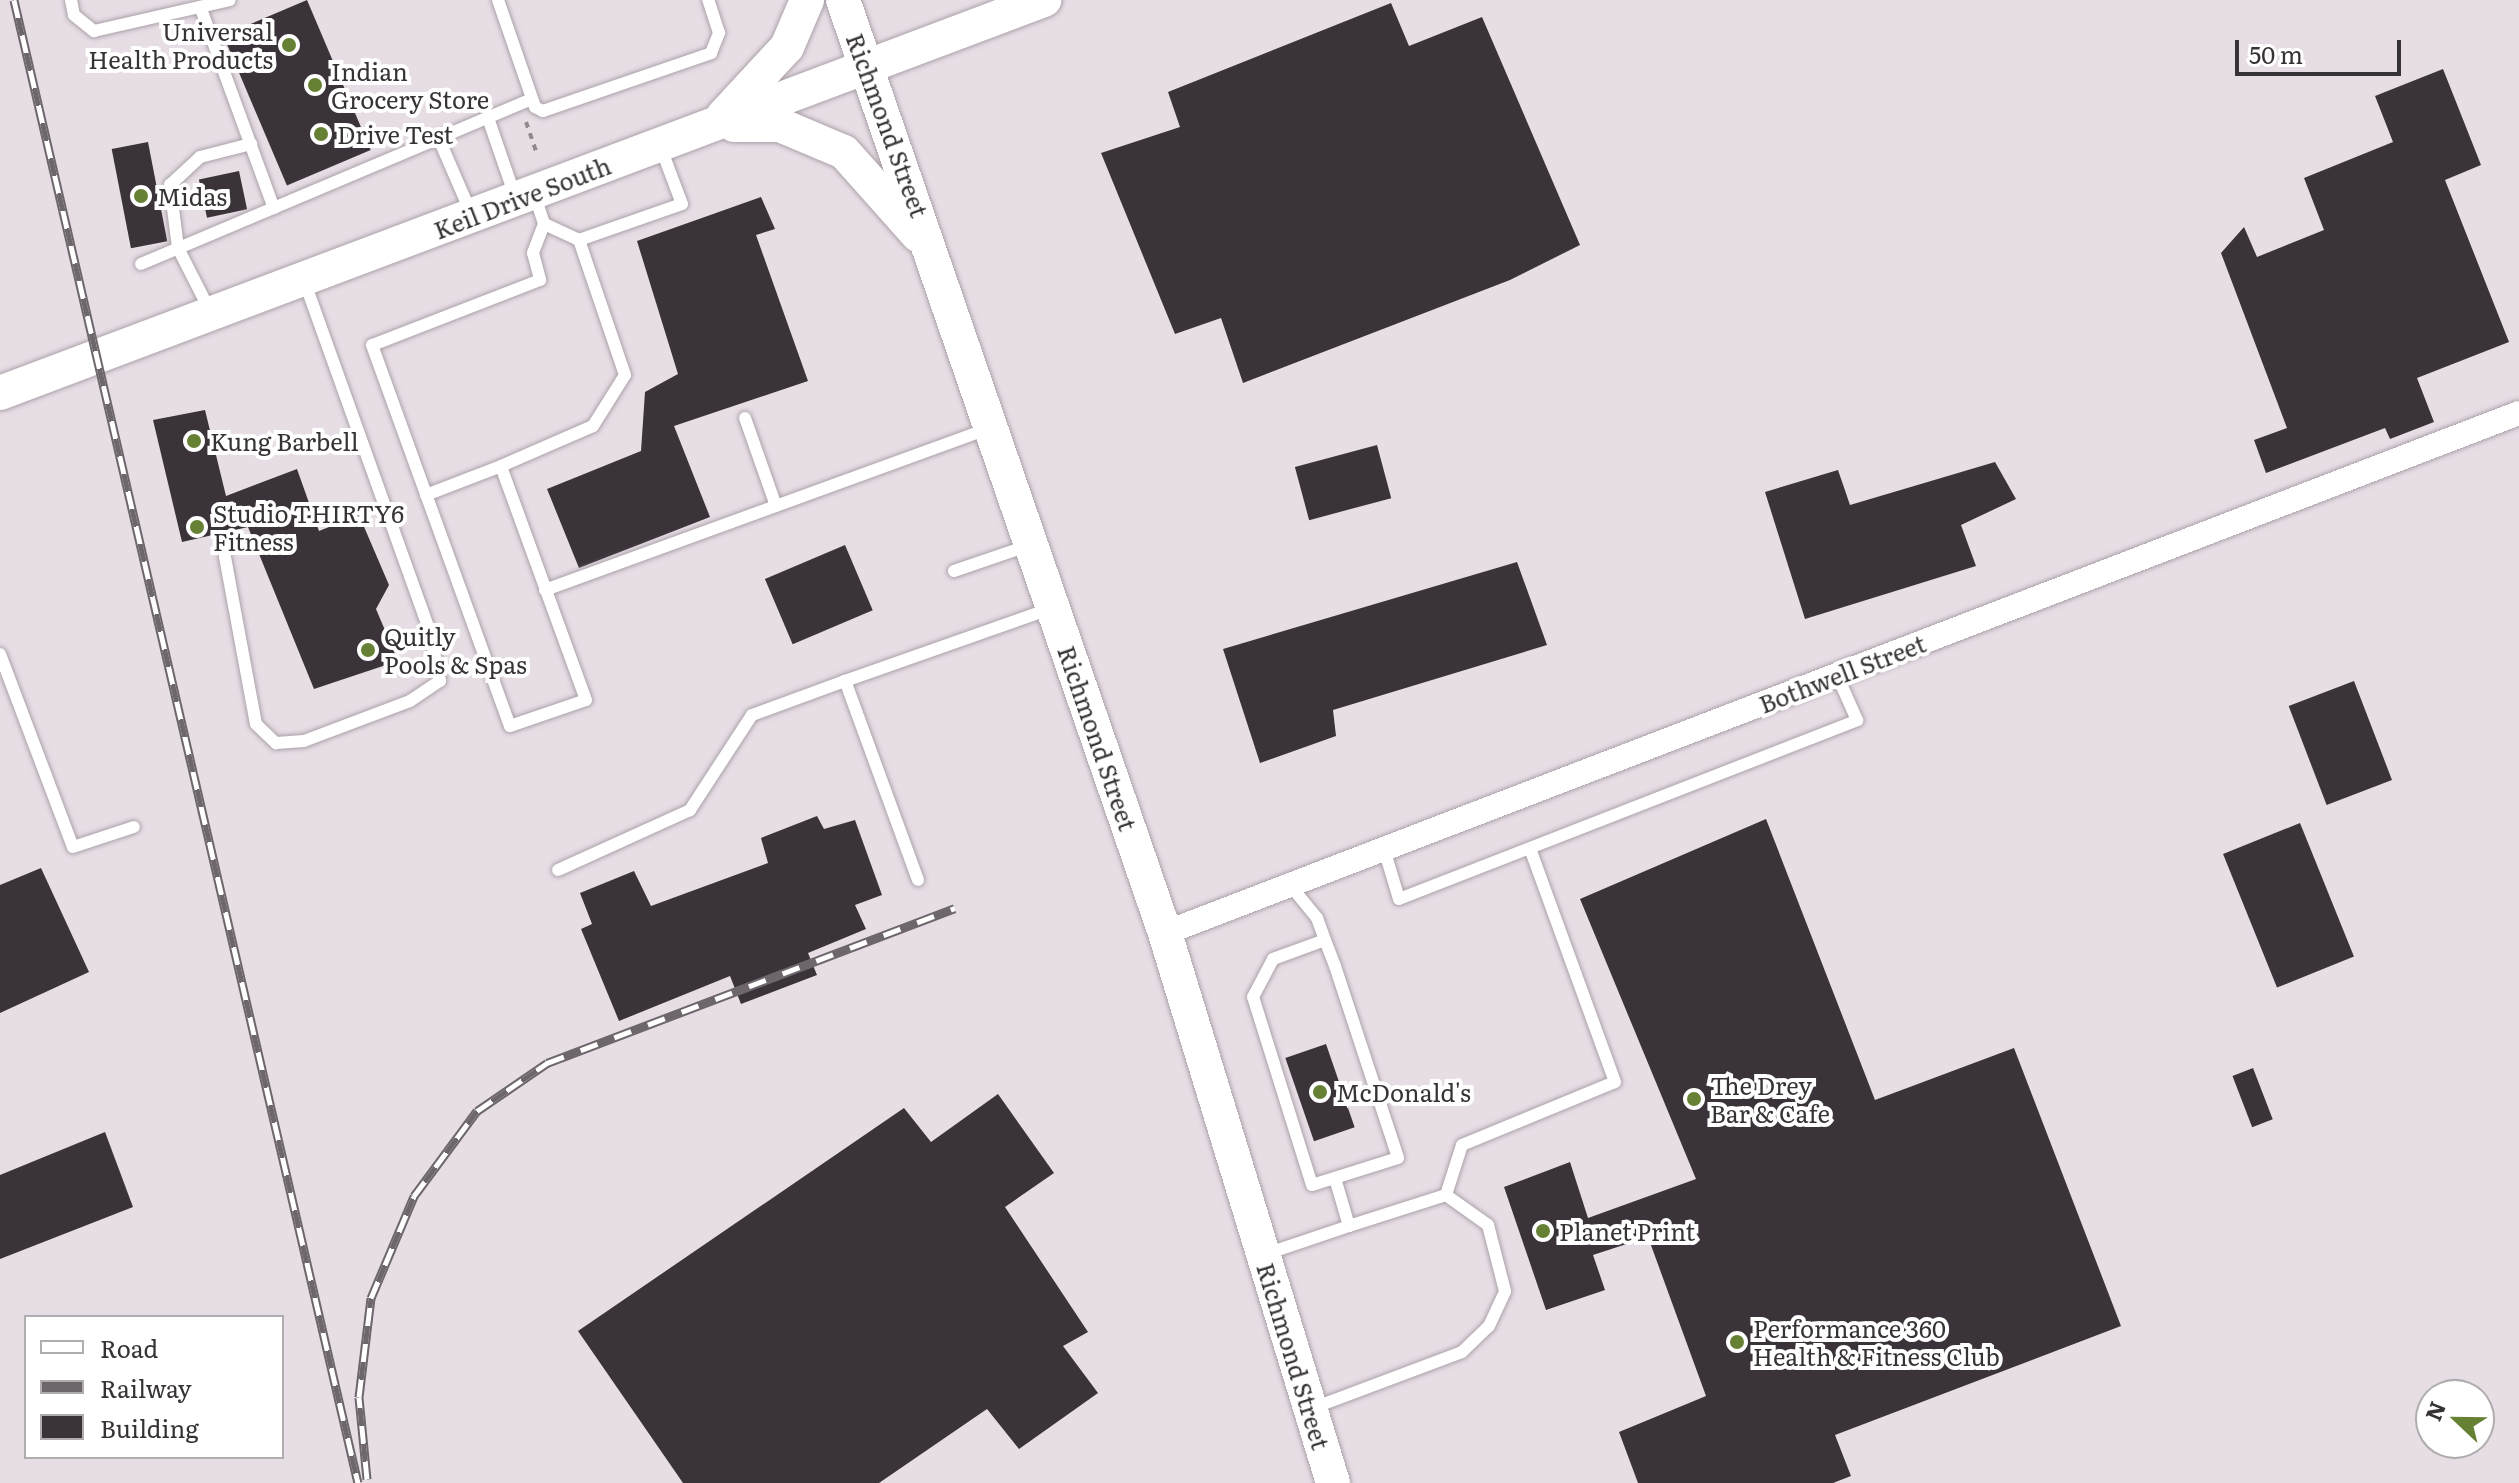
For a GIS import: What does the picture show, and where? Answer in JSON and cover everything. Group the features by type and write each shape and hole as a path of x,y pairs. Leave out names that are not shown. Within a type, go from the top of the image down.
{"main road":[{"path":"715,125 787,47 807,0"},
{"name":"Richmond Street","path":"843,0 939,264 1165,933 1333,1483"},
{"name":"Keil Drive South","path":"0,393 473,216 532,205 660,145 864,63 1044,0"},
{"path":"715,125 780,125 844,152 898,206 939,264"}],"street":[{"name":"Bothwell Street","path":"1165,933 2519,413"}],"lane":[{"path":"71,0 74,15 94,31 230,0"},
{"path":"498,0 532,99 543,111 700,60 719,33 708,0"},
{"path":"201,9 274,208"},
{"path":"141,264 532,99"},
{"path":"488,118 532,205 533,253 540,280 372,345 510,726 586,700 501,466"},
{"path":"439,139 473,216"},
{"path":"211,314 178,248 168,196 177,172 200,157 251,144"},
{"path":"579,240 682,204 660,145"},
{"path":"426,495 593,426 625,375 579,240 532,205"},
{"path":"225,557 256,724 276,743 318,736 410,701 440,681 430,632 304,279"},
{"path":"745,418 776,506"},
{"path":"545,590 993,427"},
{"path":"954,571 1032,544"},
{"path":"558,870 690,810 752,715 1053,608"},
{"path":"0,654 73,847 134,827"},
{"path":"1384,849 1399,899 1530,849 1857,720 1837,675"},
{"path":"845,681 918,880"},
{"path":"1446,1195 1462,1145 1615,1082 1530,849"},
{"path":"1290,885 1325,940 1398,1158 1312,1185 1253,997 1273,959 1325,940"},
{"path":"1335,1178 1349,1226"},
{"path":"1263,1255 1446,1195"},
{"path":"1310,1409 1462,1352 1489,1326 1505,1291 1488,1225 1446,1195"}],"building":[{"path":"307,0 371,150 287,186 223,36"},
{"path":"1391,3 1409,46 1482,17 1580,245 1510,280 1243,383 1221,318 1175,334 1101,153 1180,127 1168,92"},
{"path":"2443,69 2481,165 2445,180 2509,342 2417,378 2434,422 2390,439 2385,428 2266,473 2254,440 2287,428 2221,253 2244,227 2257,257 2324,230 2304,178 2393,142 2375,96"},
{"name":"Midas","path":"148,142 167,241 131,248 112,149"},
{"path":"239,171 247,209 207,218 199,180"},
{"path":"761,197 775,229 756,235 808,381 674,426 710,517 579,568 547,489 641,451 645,392 678,374 637,241"},
{"path":"205,410 226,496 297,469 319,531 359,515 389,585 376,609 398,661 314,689 248,527 182,542 153,420"},
{"path":"1377,445 1391,498 1309,520 1295,467"},
{"path":"1995,462 2016,499 1961,525 1976,566 1805,619 1765,492 1838,470 1850,505"},
{"path":"845,545 873,610 793,644 765,579"},
{"path":"1517,562 1547,645 1333,710 1336,736 1260,763 1223,649"},
{"path":"2354,681 2392,780 2327,805 2289,706"},
{"path":"817,816 824,829 855,820 882,895 855,905 866,929 808,953 817,975 741,1004 730,976 619,1021 581,929 592,924 580,893 634,871 651,906 768,863 761,838"},
{"path":"1766,819 1875,1100 2014,1048 2121,1326 1835,1435 1851,1476 1833,1483 1638,1483 1619,1432 1706,1396 1648,1237 1593,1255 1605,1290 1546,1310 1504,1187 1570,1162 1588,1218 1696,1179 1580,899"},
{"path":"2300,823 2354,957 2277,988 2223,854"},
{"path":"41,868 89,972 0,1013 0,885"},
{"name":"McDonald's","path":"1326,1044 1355,1127 1314,1141 1285,1058"},
{"path":"2253,1068 2273,1119 2252,1127 2232,1076"},
{"path":"998,1094 1054,1173 1005,1207 1088,1332 1063,1346 1098,1393 1019,1449 987,1409 879,1483 683,1483 578,1331 904,1108 931,1142"},
{"path":"105,1132 133,1207 0,1259 0,1175"}],"railway":[{"path":"14,0 358,1483"},
{"path":"367,1479 359,1397 371,1298 414,1196 477,1111 547,1063 955,908"}],"place":[{"name":"Universal Health Products","path":"289,45"},
{"name":"Indian Grocery Store","path":"315,85"},
{"name":"Drive Test","path":"321,134"},
{"name":"Midas","path":"141,196"},
{"name":"Kung Barbell","path":"194,441"},
{"name":"Studio THIRTY6 Fitness","path":"197,527"},
{"name":"Quitly Pools & Spas","path":"368,650"},
{"name":"McDonald's","path":"1320,1092"},
{"name":"The Drey Bar & Cafe","path":"1694,1099"},
{"name":"Planet Print","path":"1543,1231"},
{"name":"Performance 360 Health & Fitness Club","path":"1737,1342"}]}
